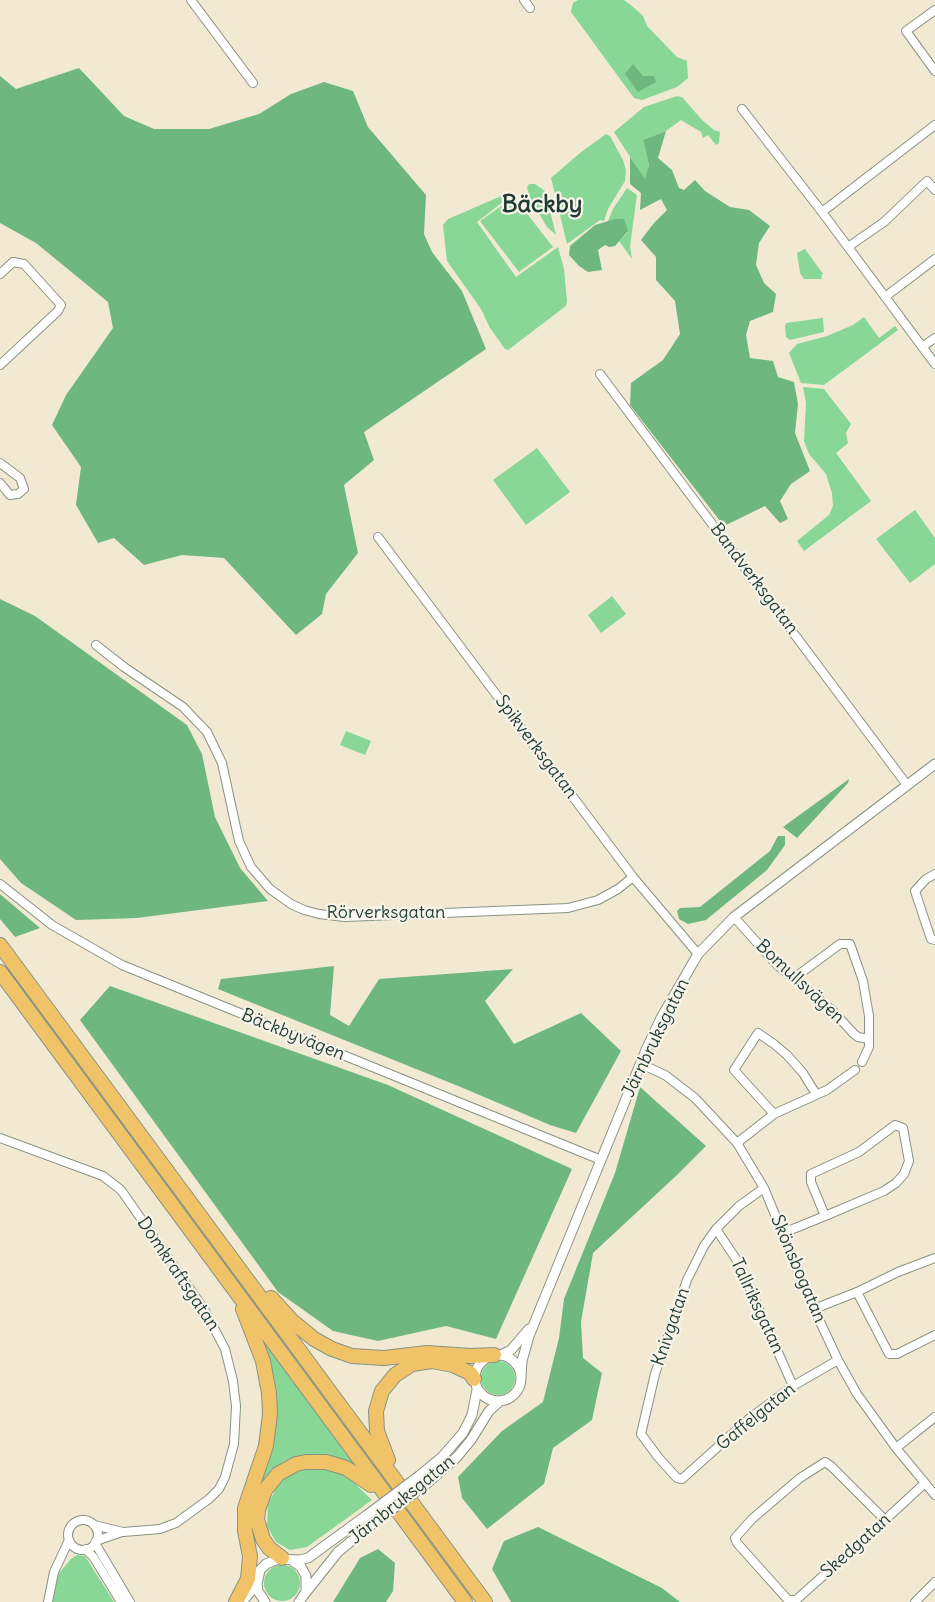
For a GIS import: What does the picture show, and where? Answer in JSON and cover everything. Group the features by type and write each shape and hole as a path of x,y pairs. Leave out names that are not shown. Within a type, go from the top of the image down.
{"highway":[{"path":"0,945 485,1602"},
{"path":"0,972 465,1602"},
{"path":"242,1272 253,1276 305,1333 342,1353 373,1358 427,1353 498,1355"},
{"path":"236,1602 245,1588 250,1568 244,1520 266,1446 270,1403 263,1361 243,1312 240,1296"},
{"path":"396,1480 394,1470 380,1442 376,1421 378,1400 388,1382 403,1369 432,1361 453,1365 470,1373 476,1384"},
{"path":"285,1559 269,1548 263,1539 257,1520 258,1510 264,1490 270,1482 278,1474 296,1464 316,1461 337,1464 346,1468 364,1479 396,1518 403,1521"},
{"path":"249,1497 247,1519 251,1541 259,1560 257,1580"}],"street":[{"path":"191,0 253,83"},
{"path":"524,0 530,8"},
{"path":"935,10 906,31 935,71"},
{"path":"742,109 849,247 935,364"},
{"path":"822,212 935,125"},
{"path":"849,247 884,222 927,181 935,190"},
{"path":"885,297 935,259"},
{"path":"0,274 14,262 24,264 61,305 58,311 0,365"},
{"path":"922,347 935,338"},
{"name":"Bandverksgatan","path":"600,374 908,785"},
{"path":"0,464 20,478 24,489 18,494 10,495 0,483"},
{"name":"Spikverksgatan","path":"378,537 633,877 698,954"},
{"name":"Rörverksgatan","path":"96,645 183,707 207,732 222,763 239,841 251,867 270,890 304,910 333,916 354,916 568,908 598,900 633,877"},
{"name":"Järnbruksgatan","path":"521,1376 522,1357 641,1064 662,1018 698,954 734,917 935,764"},
{"path":"935,874 915,891 931,939 935,940"},
{"name":"Bäckbyvägen","path":"0,884 52,925 122,965 601,1160"},
{"name":"Bomullsvägen","path":"734,917 777,965 832,1010 854,1034 869,1039"},
{"path":"794,978 840,944 850,944 866,992 869,1039 868,1051 862,1062"},
{"path":"774,1114 734,1070 758,1033 787,1055 803,1073 816,1094"},
{"name":"Skönsbogatan","path":"641,1064 665,1075 695,1098 737,1143 764,1188 814,1309 857,1394 896,1448 935,1495"},
{"path":"737,1143 774,1114 827,1090 855,1070"},
{"path":"783,1233 825,1216 884,1191 900,1179 909,1161 903,1128 895,1125 859,1152 811,1174 811,1182 825,1216"},
{"name":"Domkraftsgatan","path":"0,1138 103,1176 115,1184 204,1309 219,1336 235,1389 236,1425 230,1464 219,1489 210,1499 160,1529 123,1532 95,1542"},
{"name":"Knivgatan","path":"679,1479 644,1439 641,1428 655,1374 687,1280 704,1246 716,1229 739,1206 764,1188"},
{"name":"Tallriksgatan","path":"716,1229 738,1262 793,1386"},
{"path":"814,1309 935,1258"},
{"path":"857,1292 889,1354 897,1354 935,1335"},
{"name":"Järnbruksgatan","path":"498,1355 519,1342 532,1325 542,1306"},
{"path":"498,1355 515,1363 521,1376 517,1391 506,1400 499,1402 485,1398 476,1384 475,1373 481,1362 498,1355"},
{"name":"Gaffelgatan","path":"679,1479 687,1476 750,1418 793,1386 838,1360"},
{"name":"Järnbruksgatan","path":"301,1599 338,1552 422,1481 463,1433 472,1415 476,1384"},
{"name":"Järnbruksgatan","path":"285,1559 299,1560 308,1557 367,1515 457,1457 489,1411 499,1402"},
{"path":"896,1448 935,1417"},
{"name":"Skedgatan","path":"885,1520 825,1462 800,1478 735,1538 736,1543 788,1600 792,1600 801,1596 885,1520 925,1483"},
{"path":"48,1602 54,1572 69,1540 69,1530 75,1522 86,1521 94,1525 97,1534 95,1542 61,1558"},
{"name":"Domkraftsgatan","path":"94,1525 123,1532"},
{"path":"69,1540 74,1546 84,1549 94,1558 121,1602"},
{"path":"95,1542 130,1602"},
{"path":"242,1602 266,1564 285,1559 301,1567 306,1576 307,1584 301,1599"},
{"path":"257,1580 258,1591 265,1602"},
{"path":"915,1602 935,1582"}],"green space":[{"path":"578,0 624,0 643,16 647,26 677,57 687,61 688,78 677,87 642,100 634,98 571,12 573,3"},
{"path":"633,64 643,76 654,76 656,82 638,92 625,74"},
{"path":"79,68 124,116 154,129 209,129 259,114 291,94 324,82 353,91 368,127 426,195 424,234 432,252 462,291 486,349 364,432 374,460 344,485 358,553 326,594 322,614 296,635 224,558 182,555 144,565 114,538 98,543 76,505 81,467 52,425 66,395 113,328 108,302 36,243 0,223 0,76 16,89"},
{"path":"677,96 682,97 702,120 720,132 719,143 716,145 708,135 703,138 701,132 681,120 666,131 643,140 649,165 645,180 614,132 644,107"},
{"path":"666,131 658,158 672,170 679,188 684,190 695,180 705,191 730,207 749,210 770,226 759,243 756,265 764,283 776,294 773,312 750,321 746,335 750,358 773,361 778,377 794,382 798,404 795,433 810,471 791,484 780,501 788,519 780,523 765,506 724,526 630,405 631,383 663,360 680,334 675,301 656,280 656,257 641,240 667,210 661,199 640,210 641,193 630,184 630,157 645,179 649,165 643,140"},
{"path":"606,134 610,136 623,160 626,170 625,181 608,209 604,221 600,220 567,244 551,178"},
{"path":"529,184 535,184 545,191 556,235 547,227 531,200 527,188"},
{"path":"627,188 637,195 630,246 632,259 619,241 628,232 608,221"},
{"path":"506,194 508,198 477,222 516,277 558,247 564,269 567,301 566,306 508,350 490,328 481,309 447,261 443,225 448,219"},
{"path":"514,197 553,247 519,272 480,221"},
{"path":"615,219 624,219 628,231 615,246 605,245 598,250 602,270 588,272 569,255 570,246 595,225"},
{"path":"805,249 823,274 822,279 804,279 800,273 797,253"},
{"path":"864,317 879,338 895,326 898,330 824,385 801,383 789,353 797,344 827,336 853,325"},
{"path":"823,318 824,332 790,340 786,337 786,323"},
{"path":"803,387 824,389 851,424 846,433 848,443 836,453 871,501 804,551 797,541 829,515 833,506 832,493 826,474 809,454 804,441 806,403"},
{"path":"537,448 570,492 526,525 493,480"},
{"path":"915,510 935,538 935,564 910,583 876,539"},
{"path":"612,596 626,614 601,633 588,615"},
{"path":"0,599 35,616 187,725 202,754 215,817 240,868 268,901 137,918 76,920 21,883 0,859"},
{"path":"346,731 371,741 365,755 340,745"},
{"path":"849,779 848,783 797,838 783,827"},
{"path":"778,836 785,836 785,845 767,870 706,920 688,924 679,919 677,911 680,908 700,907 770,851"},
{"path":"0,894 40,928 15,937 0,919"},
{"path":"334,966 330,1015 349,1026 379,979 513,969 485,1001 514,1044 581,1013 621,1051 576,1133 550,1125 218,989 221,979"},
{"path":"110,986 388,1085 572,1169 496,1339 446,1326 378,1341 333,1331 278,1292 80,1020"},
{"path":"640,1087 706,1146 593,1253 581,1322 583,1358 602,1373 592,1420 553,1448 544,1484 487,1529 462,1498 458,1477 502,1431 543,1402 559,1338 564,1299 615,1173"},
{"path":"259,1333 359,1470 336,1459 315,1455 299,1456 284,1461 269,1475 258,1539 255,1539 251,1517 268,1455"},
{"path":"498,1361 510,1366 515,1378 510,1390 498,1395 486,1390 481,1378 486,1366"},
{"path":"304,1469 329,1469 347,1476 372,1500 307,1547 290,1550 276,1542 267,1526 268,1504 280,1481"},
{"path":"538,1527 662,1588 680,1602 511,1602 492,1569 504,1541"},
{"path":"378,1549 395,1563 393,1591 386,1602 333,1602 360,1558"},
{"path":"77,1555 85,1556 114,1602 53,1602 55,1581 71,1559"},
{"path":"282,1565 295,1570 300,1583 295,1596 282,1601 269,1596 264,1583 269,1570"}],"district":[{"name":"Bäckby","path":"542,205"}]}
